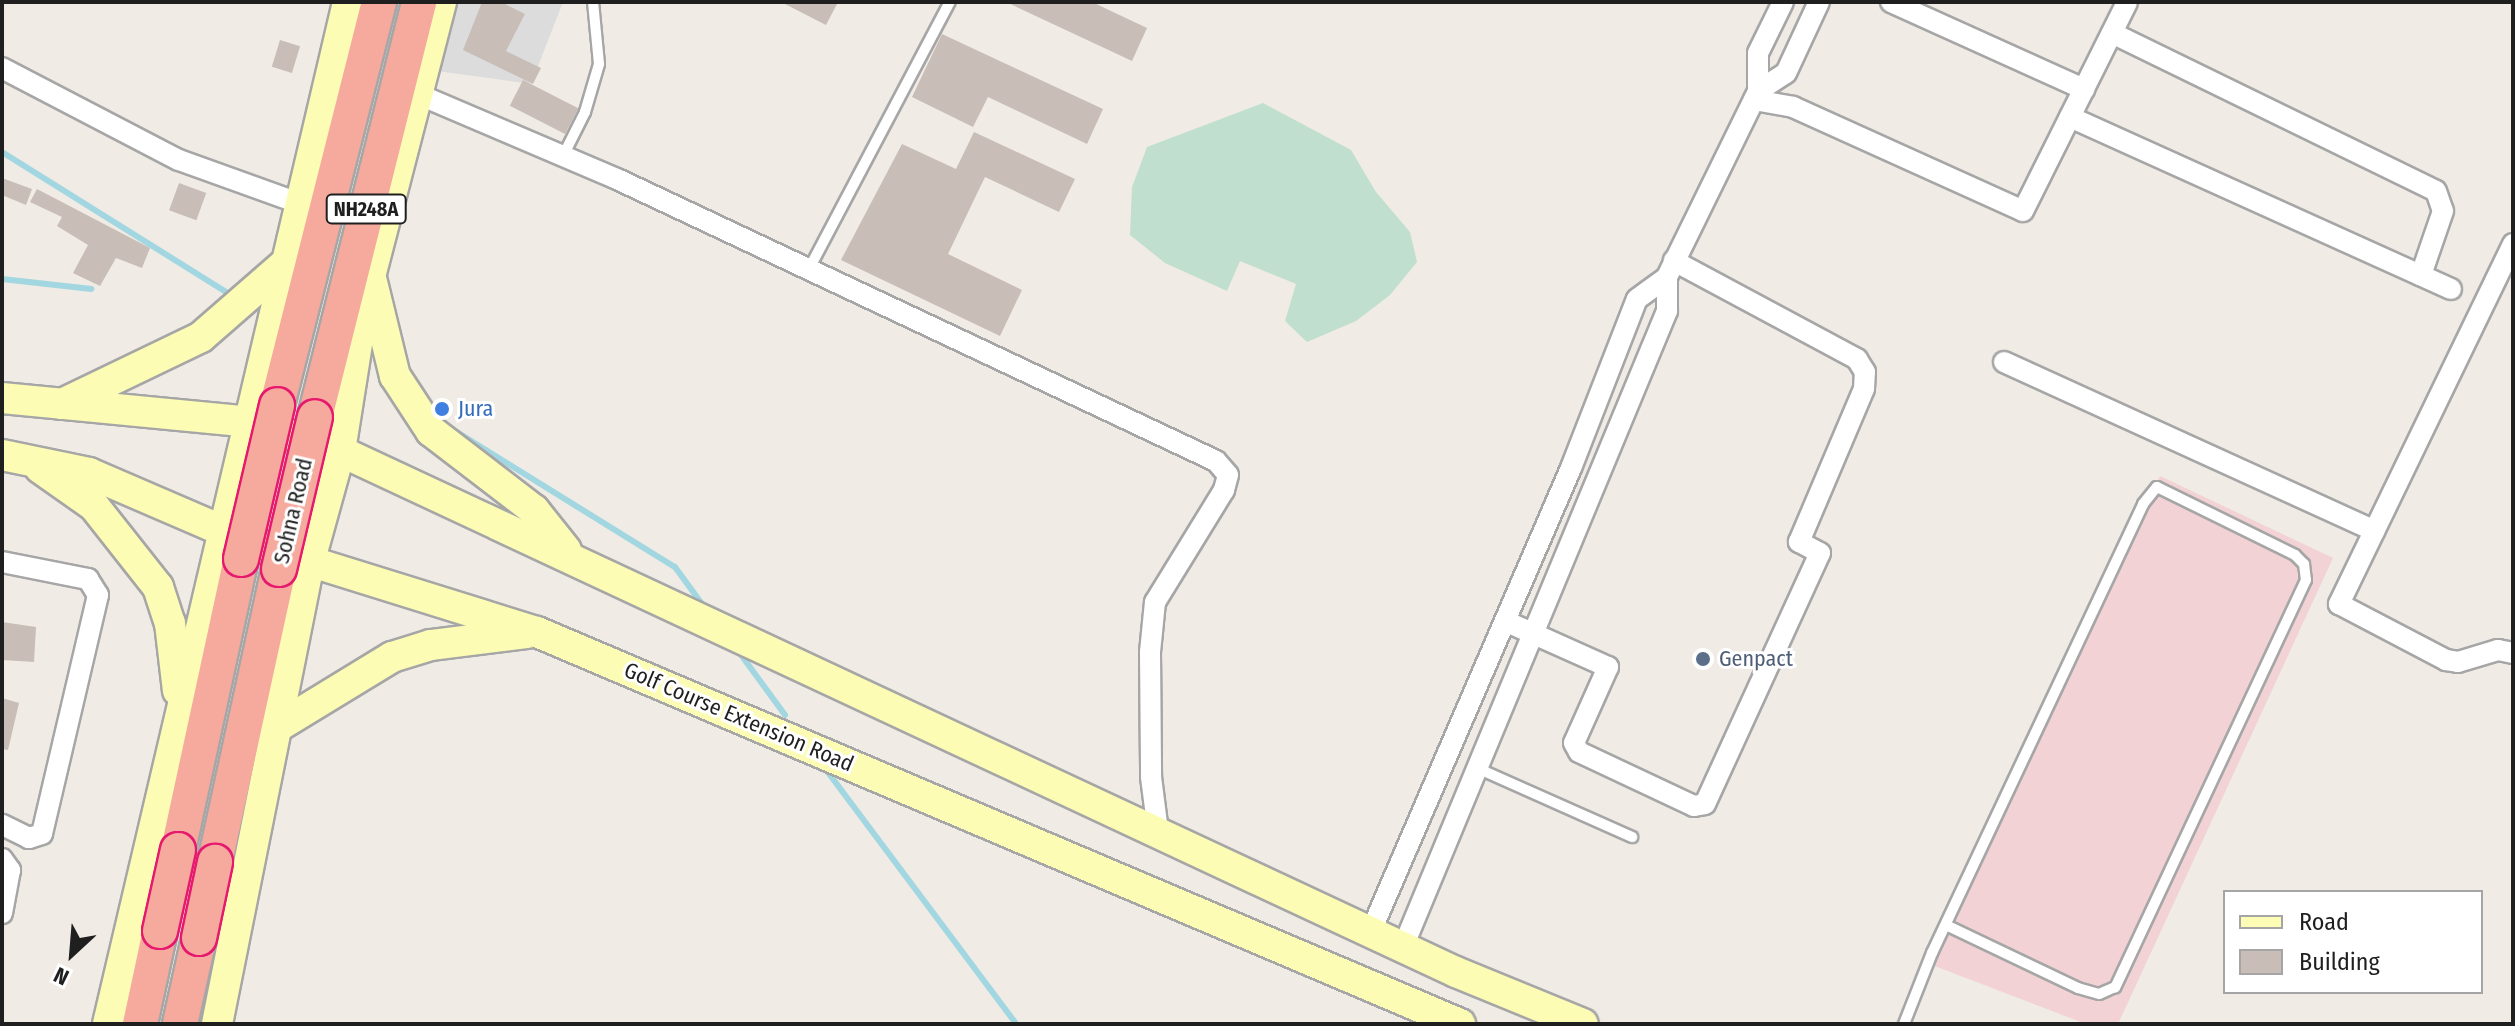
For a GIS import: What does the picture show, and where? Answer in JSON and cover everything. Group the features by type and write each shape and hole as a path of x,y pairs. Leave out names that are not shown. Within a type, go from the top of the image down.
{"highway":[{"name":"Sohna Road","path":"140,1024 178,850 232,546 263,414 379,2"},
{"name":"Sohna Road","path":"180,1024 215,862 294,566 315,417 419,2"}],"main road":[{"path":"263,414 287,262 348,2"},
{"path":"217,1024 274,729 294,566 340,451 371,275 420,95 441,2"},
{"path":"62,404 201,337 287,262"},
{"path":"371,275 395,376 431,431 534,510 570,555"},
{"path":"2,398 263,414 1403,947 1583,1024"},
{"path":"14,457 94,506 158,587 170,623 181,713"},
{"name":"Golf Course Extension Road","path":"14,457 89,473 232,546 294,566 537,632 1460,1024"},
{"path":"108,1024 181,713 232,546"},
{"path":"274,729 392,657 431,645 537,632"},
{"path":"139,888 240,911"}],"street":[{"path":"1756,96 1786,73 1819,2"},
{"path":"1891,2 2084,89"},
{"path":"1756,96 1793,107 2023,211 2127,2"},
{"path":"1403,947 1474,767 1533,635 1667,311 1671,269 1756,96 1758,53 1775,5"},
{"path":"2112,33 2436,191 2443,211 2421,275"},
{"path":"2,68 179,160 301,204"},
{"path":"420,95 563,156 1204,454 1228,475 1224,490 1155,602 1150,652 1151,777 1158,832"},
{"path":"2070,117 2451,289"},
{"path":"2513,244 2339,604 2446,660 2458,662 2498,650 2513,653"},
{"path":"1371,931 1505,621 1637,299 1671,269"},
{"path":"1505,621 1608,667 1574,743 1579,752 1694,806 1705,804 1820,553 1799,542 1864,389 1865,372 1857,359 1671,269"},
{"path":"2004,362 2374,531"},
{"path":"2,562 88,579 98,595 42,834 29,838 2,825"},
{"path":"1478,684 1506,696"},
{"path":"2,859 10,870 2,913"}],"lane":[{"path":"563,156 585,112 599,64 593,2"},
{"path":"809,269 950,2"},
{"path":"1904,1024 1948,926 2143,504 2157,487 2295,555 2304,564 2306,580 2115,987 2099,994 2078,988 1948,926"},
{"path":"1474,767 1632,837"}],"shaded area":[{"path":"362,2 563,2 531,84 349,59"},
{"path":"2160,476 2333,558 2118,1024 2086,1024 1932,965"}],"green space":[{"path":"1263,103 1351,150 1376,192 1410,232 1417,262 1390,295 1356,321 1307,342 1285,321 1296,284 1240,261 1227,291 1165,263 1130,235 1132,187 1147,147"}],"building":[{"path":"482,2 501,2 525,14 506,51 541,68 533,84 463,50"},
{"path":"781,2 838,2 826,25"},
{"path":"1006,2 1092,2 1147,28 1132,61"},
{"path":"942,34 1103,109 1087,144 988,97 973,127 912,97"},
{"path":"280,40 300,46 292,73 272,67"},
{"path":"523,80 578,108 565,134 510,106"},
{"path":"974,132 1075,179 1059,212 985,177 948,254 1022,290 1000,336 841,260 902,144 956,169"},
{"path":"2,178 32,189 26,205 2,195"},
{"path":"179,183 206,193 196,220 169,210"},
{"path":"37,189 150,248 142,268 116,258 100,286 73,273 88,245 57,226 62,217 30,202"},
{"path":"2,622 36,627 34,662 2,660"},
{"path":"2,698 19,703 8,750 2,749"}],"waterway":[{"path":"2,152 229,294"},
{"path":"2,279 91,289"},
{"path":"452,429 675,567 705,608"},
{"path":"736,648 785,715"},
{"path":"824,767 1016,1024"}],"place":[{"name":"Jura","path":"442,409"},
{"name":"Genpact","path":"1703,659"}]}
